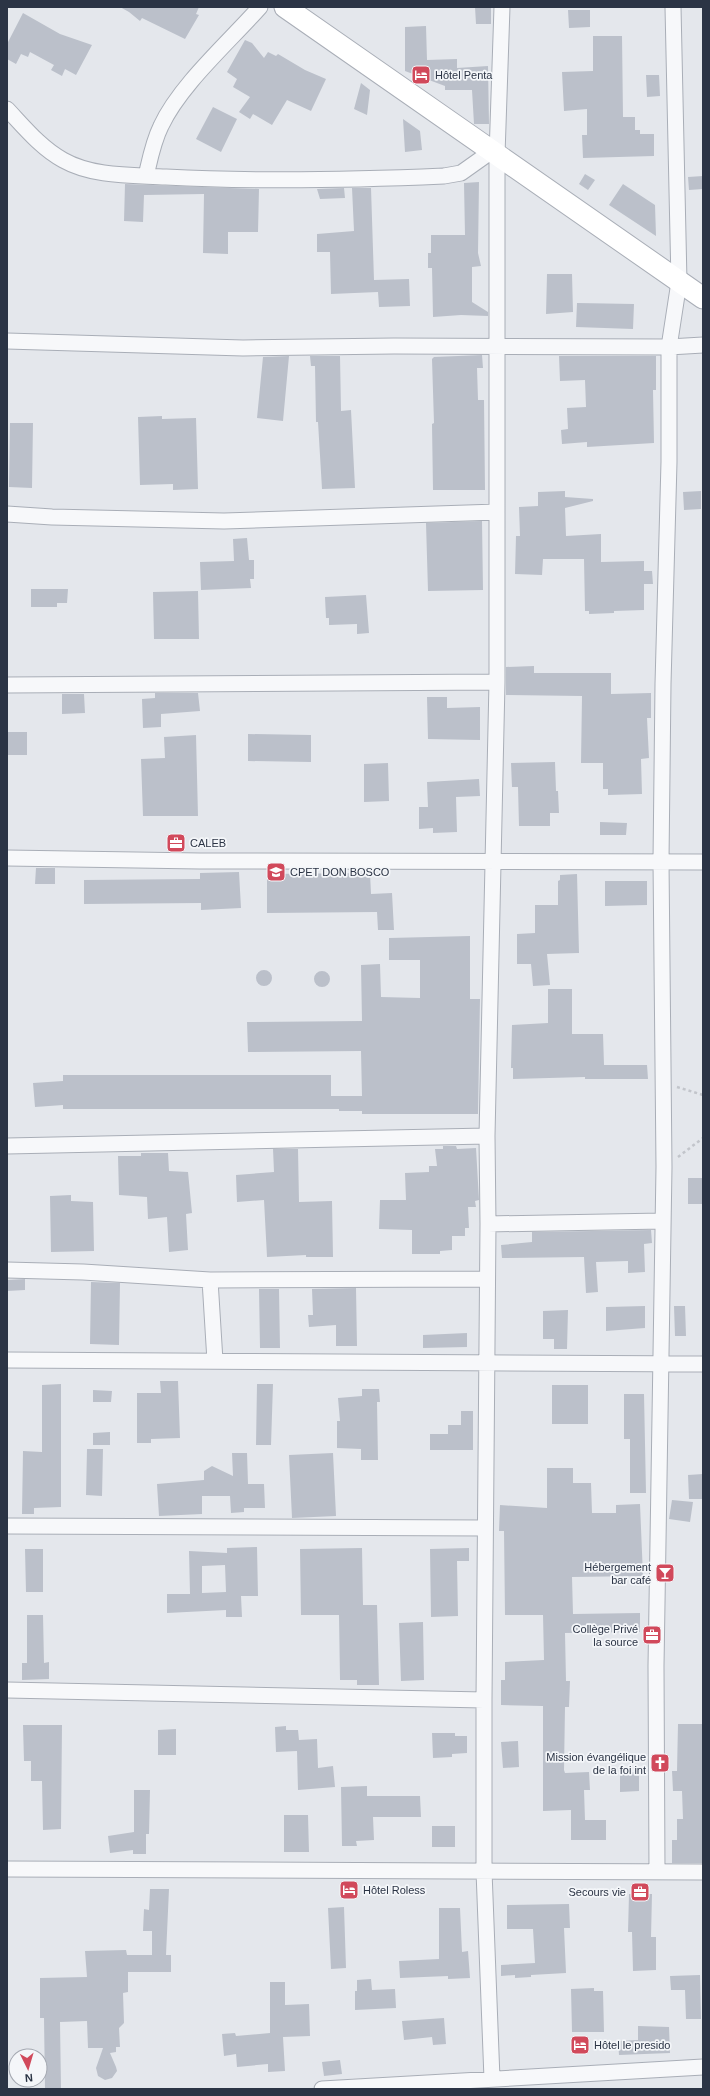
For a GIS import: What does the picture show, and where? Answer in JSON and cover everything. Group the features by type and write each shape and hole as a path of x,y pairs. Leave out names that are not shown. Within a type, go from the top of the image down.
{"street":[{"path":"146,176 160,127 170,110 190,84 260,7"},
{"path":"285,7 703,298"},
{"path":"492,2079 484,1871 484,1700 488,1224 487,1136 496,682 499,346 495,153 502,7"},
{"path":"657,1872 656,1666 664,1167 661,860 663,684 669,462 669,347 679,282 673,7"},
{"path":"7,109 45,148 63,160 91,170 146,176 288,180 444,176 461,173 495,153"},
{"path":"7,341 243,348 499,346 669,347 703,345"},
{"path":"7,514 52,517 224,522 497,512"},
{"path":"7,685 496,682"},
{"path":"7,858 200,861 661,860 703,862"},
{"path":"7,1146 487,1136"},
{"path":"488,1224 663,1221"},
{"path":"7,1270 82,1272 210,1280 487,1279"},
{"path":"210,1280 215,1361"},
{"path":"7,1360 703,1364"},
{"path":"7,1526 485,1528"},
{"path":"7,1690 484,1700"},
{"path":"7,1869 703,1872"},
{"path":"322,2089 703,2067"}],"path":[{"path":"664,1082 703,1095"},
{"path":"664,1167 703,1138"}],"building":[{"path":"120,7 199,7 196,14 199,15 185,39 142,18 140,21"},
{"path":"475,7 491,7 491,24 476,24"},
{"path":"568,10 590,10 590,27 569,28"},
{"path":"23,13 60,34 92,45 76,75 65,69 62,76 51,70 54,65 30,52 28,57 21,54 16,64 7,59 7,44"},
{"path":"426,26 427,60 457,59 457,68 488,66 489,124 474,124 472,90 445,90 445,86 405,71 405,27"},
{"path":"593,36 622,36 623,117 635,117 635,130 640,130 640,134 654,134 654,156 583,158 582,135 587,135 587,109 564,111 562,72 593,71"},
{"path":"245,40 252,43 264,58 268,52 276,56 278,54 305,70 326,79 311,111 287,100 272,125 253,114 250,119 239,112 250,97 233,87 237,79 227,72"},
{"path":"646,75 659,75 660,96 647,97"},
{"path":"361,83 370,90 367,115 354,109"},
{"path":"213,107 237,119 221,152 196,139"},
{"path":"403,119 420,131 422,150 405,152"},
{"path":"585,174 595,180 588,190 579,184"},
{"path":"703,176 703,189 689,190 688,177"},
{"path":"479,182 478,253 481,266 472,267 472,302 488,312 488,316 461,315 433,317 432,268 428,268 428,253 431,253 431,235 465,235 464,183"},
{"path":"125,184 259,189 258,232 228,232 228,254 203,253 204,194 144,195 143,222 124,221"},
{"path":"623,184 655,205 656,236 609,205"},
{"path":"344,188 345,198 320,199 317,189"},
{"path":"352,188 371,188 374,280 409,279 410,306 379,307 378,292 331,294 330,252 317,252 317,234 354,231"},
{"path":"547,274 572,274 573,312 546,314"},
{"path":"577,303 634,304 633,329 576,327"},
{"path":"482,355 483,368 477,368 478,400 484,400 485,490 433,490 432,424 434,423 432,359 434,357"},
{"path":"289,356 283,421 257,418 263,357"},
{"path":"310,356 340,356 341,411 351,410 355,488 322,489 318,422 316,422 315,366 311,366"},
{"path":"559,356 656,356 656,390 653,390 654,443 587,447 587,442 562,444 561,430 568,429 567,408 586,407 585,380 560,381"},
{"path":"162,416 162,419 196,418 198,489 173,490 173,484 140,485 138,417"},
{"path":"10,423 33,423 32,488 9,487"},
{"path":"565,491 565,497 593,499 593,501 565,508 566,536 601,534 601,562 644,561 644,571 652,571 653,584 644,584 644,610 589,614 589,611 585,611 584,559 543,559 542,575 515,574 516,536 520,536 519,507 538,506 538,492"},
{"path":"701,491 701,509 684,510 683,492"},
{"path":"482,521 483,590 428,591 426,523"},
{"path":"247,538 249,560 254,560 254,579 250,579 251,588 201,590 200,562 234,561 233,539"},
{"path":"31,589 68,589 67,603 57,603 57,607 31,607"},
{"path":"198,591 199,639 154,639 153,592"},
{"path":"366,595 369,633 357,634 357,624 329,625 329,618 326,618 325,597"},
{"path":"534,666 534,673 611,673 611,694 651,693 651,718 647,718 649,758 641,759 642,794 608,795 608,789 603,789 603,763 581,763 582,696 506,695 506,667"},
{"path":"155,693 198,693 200,711 161,714 161,727 143,728 142,699 155,698"},
{"path":"62,694 84,694 85,713 62,714"},
{"path":"427,697 447,697 447,708 480,707 480,740 428,739"},
{"path":"7,732 27,732 27,755 7,755"},
{"path":"248,734 311,735 311,762 248,761"},
{"path":"196,735 198,816 143,816 141,759 165,758 164,737"},
{"path":"555,762 556,791 558,791 559,813 550,813 550,826 519,826 518,787 512,787 511,763"},
{"path":"388,763 389,801 364,802 364,764"},
{"path":"479,779 480,796 456,797 457,832 433,833 433,828 419,829 419,807 428,807 427,782"},
{"path":"600,822 627,823 626,835 600,835"},
{"path":"36,868 55,868 55,884 35,884"},
{"path":"239,872 241,908 201,910 201,903 84,904 84,880 200,879 200,873"},
{"path":"370,873 371,894 392,893 394,930 378,930 377,912 267,913 267,874"},
{"path":"577,874 579,953 547,954 550,985 533,986 531,964 517,964 517,934 535,933 535,905 558,905 558,881 560,880 560,875"},
{"path":"605,881 647,881 647,905 605,906"},
{"path":"470,936 470,999 480,999 478,1114 362,1114 362,1111 339,1111 339,1109 63,1109 63,1105 35,1107 33,1083 63,1081 63,1075 331,1075 331,1096 362,1096 361,1051 248,1052 247,1022 362,1021 361,965 380,964 381,997 420,998 420,960 389,960 389,938"},
{"path":"264,970 270,972 272,978 270,984 264,986 258,984 256,978 258,972"},
{"path":"322,971 328,973 330,979 328,985 322,987 316,985 314,979 316,973"},
{"path":"548,989 572,989 572,1034 603,1034 604,1065 647,1065 648,1079 585,1079 585,1077 513,1079 513,1068 511,1068 512,1025 548,1023"},
{"path":"443,1146 456,1146 457,1149 476,1148 479,1200 475,1201 476,1207 468,1207 469,1228 465,1228 465,1236 452,1236 452,1250 440,1251 440,1254 412,1254 412,1230 379,1229 380,1200 406,1200 405,1173 429,1172 429,1166 437,1166 435,1149 443,1149"},
{"path":"273,1149 298,1149 299,1202 332,1201 333,1257 306,1257 306,1255 267,1257 264,1200 237,1202 236,1175 274,1172"},
{"path":"141,1153 168,1153 169,1171 188,1172 192,1213 186,1214 188,1250 169,1252 167,1217 148,1219 147,1197 119,1195 118,1156 141,1156"},
{"path":"688,1178 703,1178 703,1204 688,1204"},
{"path":"71,1195 71,1201 93,1202 94,1251 51,1252 50,1196"},
{"path":"651,1230 652,1243 644,1244 645,1272 628,1273 628,1261 596,1262 598,1292 586,1293 584,1257 502,1258 501,1245 532,1242 532,1232"},
{"path":"25,1279 25,1290 7,1291 7,1280"},
{"path":"91,1282 120,1283 119,1345 90,1344"},
{"path":"356,1288 357,1346 336,1346 336,1325 309,1327 308,1315 313,1315 312,1289"},
{"path":"259,1289 279,1289 280,1348 260,1348"},
{"path":"645,1306 645,1328 606,1331 606,1307"},
{"path":"674,1306 685,1306 686,1336 675,1336"},
{"path":"568,1310 567,1349 554,1349 554,1339 543,1339 543,1311"},
{"path":"467,1333 467,1347 423,1348 423,1335"},
{"path":"160,1381 178,1381 180,1438 151,1439 151,1443 137,1443 137,1393 161,1393"},
{"path":"61,1384 61,1507 34,1508 34,1514 22,1514 23,1451 42,1452 42,1385"},
{"path":"257,1384 273,1384 271,1445 256,1445"},
{"path":"552,1385 588,1385 588,1424 552,1424"},
{"path":"362,1389 379,1389 380,1402 377,1402 378,1460 361,1460 361,1449 337,1448 337,1421 340,1421 338,1398 362,1396"},
{"path":"93,1390 112,1391 111,1402 93,1402"},
{"path":"624,1394 644,1394 646,1493 630,1493 630,1439 624,1439"},
{"path":"461,1411 473,1411 473,1450 430,1450 430,1434 448,1434 448,1425 461,1425"},
{"path":"110,1432 110,1445 93,1445 93,1433"},
{"path":"87,1449 103,1449 102,1496 86,1495"},
{"path":"232,1453 247,1453 248,1484 264,1484 265,1508 244,1508 244,1512 231,1513 230,1496 202,1496 202,1514 159,1516 157,1484 204,1480 204,1471 212,1466 233,1476"},
{"path":"333,1453 336,1516 292,1518 289,1455"},
{"path":"547,1468 573,1468 573,1483 591,1483 592,1513 616,1513 616,1505 640,1504 643,1576 572,1577 573,1614 640,1613 640,1632 565,1633 566,1681 570,1681 569,1707 565,1707 564,1770 565,1773 589,1772 590,1790 584,1790 585,1820 606,1820 606,1840 571,1840 571,1810 543,1811 543,1706 501,1705 501,1680 505,1680 505,1662 544,1660 543,1615 505,1615 504,1531 499,1531 500,1505 547,1508"},
{"path":"703,1474 703,1499 689,1499 688,1475"},
{"path":"672,1500 693,1502 690,1522 669,1519"},
{"path":"257,1547 258,1596 241,1596 242,1617 226,1617 226,1610 167,1613 167,1594 190,1594 189,1551 227,1553 227,1548","holes":["225,1565 226,1592 202,1593 202,1566"]},
{"path":"362,1548 363,1605 377,1605 379,1685 357,1685 357,1680 340,1680 339,1615 301,1615 300,1549"},
{"path":"469,1548 469,1561 457,1561 458,1616 431,1617 430,1549"},
{"path":"25,1549 43,1549 43,1592 26,1592"},
{"path":"27,1615 43,1615 44,1663 49,1662 49,1679 22,1680 22,1663 27,1663"},
{"path":"423,1622 424,1680 401,1681 399,1623"},
{"path":"678,1724 703,1724 703,1863 672,1863 672,1840 677,1840 677,1819 683,1819 682,1791 673,1791 672,1771 677,1771"},
{"path":"23,1725 62,1725 61,1829 43,1830 42,1781 31,1781 31,1761 24,1761"},
{"path":"286,1726 286,1730 298,1730 299,1740 317,1739 318,1768 333,1766 335,1787 298,1790 297,1751 276,1752 275,1727"},
{"path":"176,1729 176,1755 158,1755 158,1730"},
{"path":"432,1733 455,1733 455,1736 467,1736 467,1753 452,1754 452,1757 433,1758"},
{"path":"518,1741 519,1767 503,1768 501,1742"},
{"path":"639,1772 639,1791 620,1792 620,1773"},
{"path":"367,1786 367,1796 420,1796 421,1817 373,1817 374,1840 356,1841 357,1846 342,1846 341,1787"},
{"path":"134,1790 150,1790 149,1834 146,1834 146,1854 133,1854 133,1850 110,1853 108,1836 134,1832"},
{"path":"284,1815 308,1815 309,1852 284,1852"},
{"path":"432,1826 455,1826 455,1847 432,1847"},
{"path":"150,1889 169,1889 166,1955 171,1955 171,1972 128,1972 128,1992 123,1993 124,2023 119,2028 120,2047 116,2047 116,2052 110,2053 117,2071 112,2078 105,2080 98,2076 96,2068 103,2048 88,2048 87,2021 60,2022 61,2088 48,2088 48,2048 44,2048 44,2018 40,2018 40,1978 87,1977 85,1951 126,1950 127,1955 152,1955 152,1931 143,1931 144,1909 149,1910"},
{"path":"629,1894 652,1894 651,1937 656,1937 656,1970 633,1971 632,1932 628,1932"},
{"path":"569,1904 570,1928 564,1928 566,1973 531,1975 531,1977 515,1978 515,1975 501,1976 501,1965 535,1963 533,1929 507,1929 507,1905"},
{"path":"344,1907 346,1968 331,1969 328,1908"},
{"path":"439,1908 460,1908 462,1952 468,1951 470,1978 448,1979 448,1976 400,1978 399,1961 439,1959"},
{"path":"700,1975 701,2019 686,2019 685,1990 671,1990 670,1976"},
{"path":"371,1979 372,1990 395,1989 396,2008 355,2010 355,1991 357,1991 357,1980"},
{"path":"270,1982 285,1982 285,2005 309,2004 310,2036 283,2037 285,2071 268,2072 268,2064 237,2067 236,2054 224,2056 222,2034 235,2033 236,2036 270,2033"},
{"path":"594,1988 594,1991 603,1991 604,2032 572,2032 571,1989"},
{"path":"444,2018 446,2044 433,2045 432,2037 404,2040 402,2021"},
{"path":"638,2026 669,2027 670,2053 619,2055 618,2041 638,2040"},
{"path":"340,2060 342,2074 324,2076 322,2062"}],"place":[{"name":"Hôtel Penta","path":"421,75"},
{"name":"CALEB","path":"176,843"},
{"name":"CPET DON BOSCO","path":"276,872"},
{"name":"Hébergement bar café","path":"665,1573"},
{"name":"Collège Privé la source","path":"652,1635"},
{"name":"Mission évangélique de la foi int","path":"660,1763"},
{"name":"Hôtel Roless","path":"349,1890"},
{"name":"Secours vie","path":"640,1892"},
{"name":"Hôtel le presido","path":"580,2045"}]}
